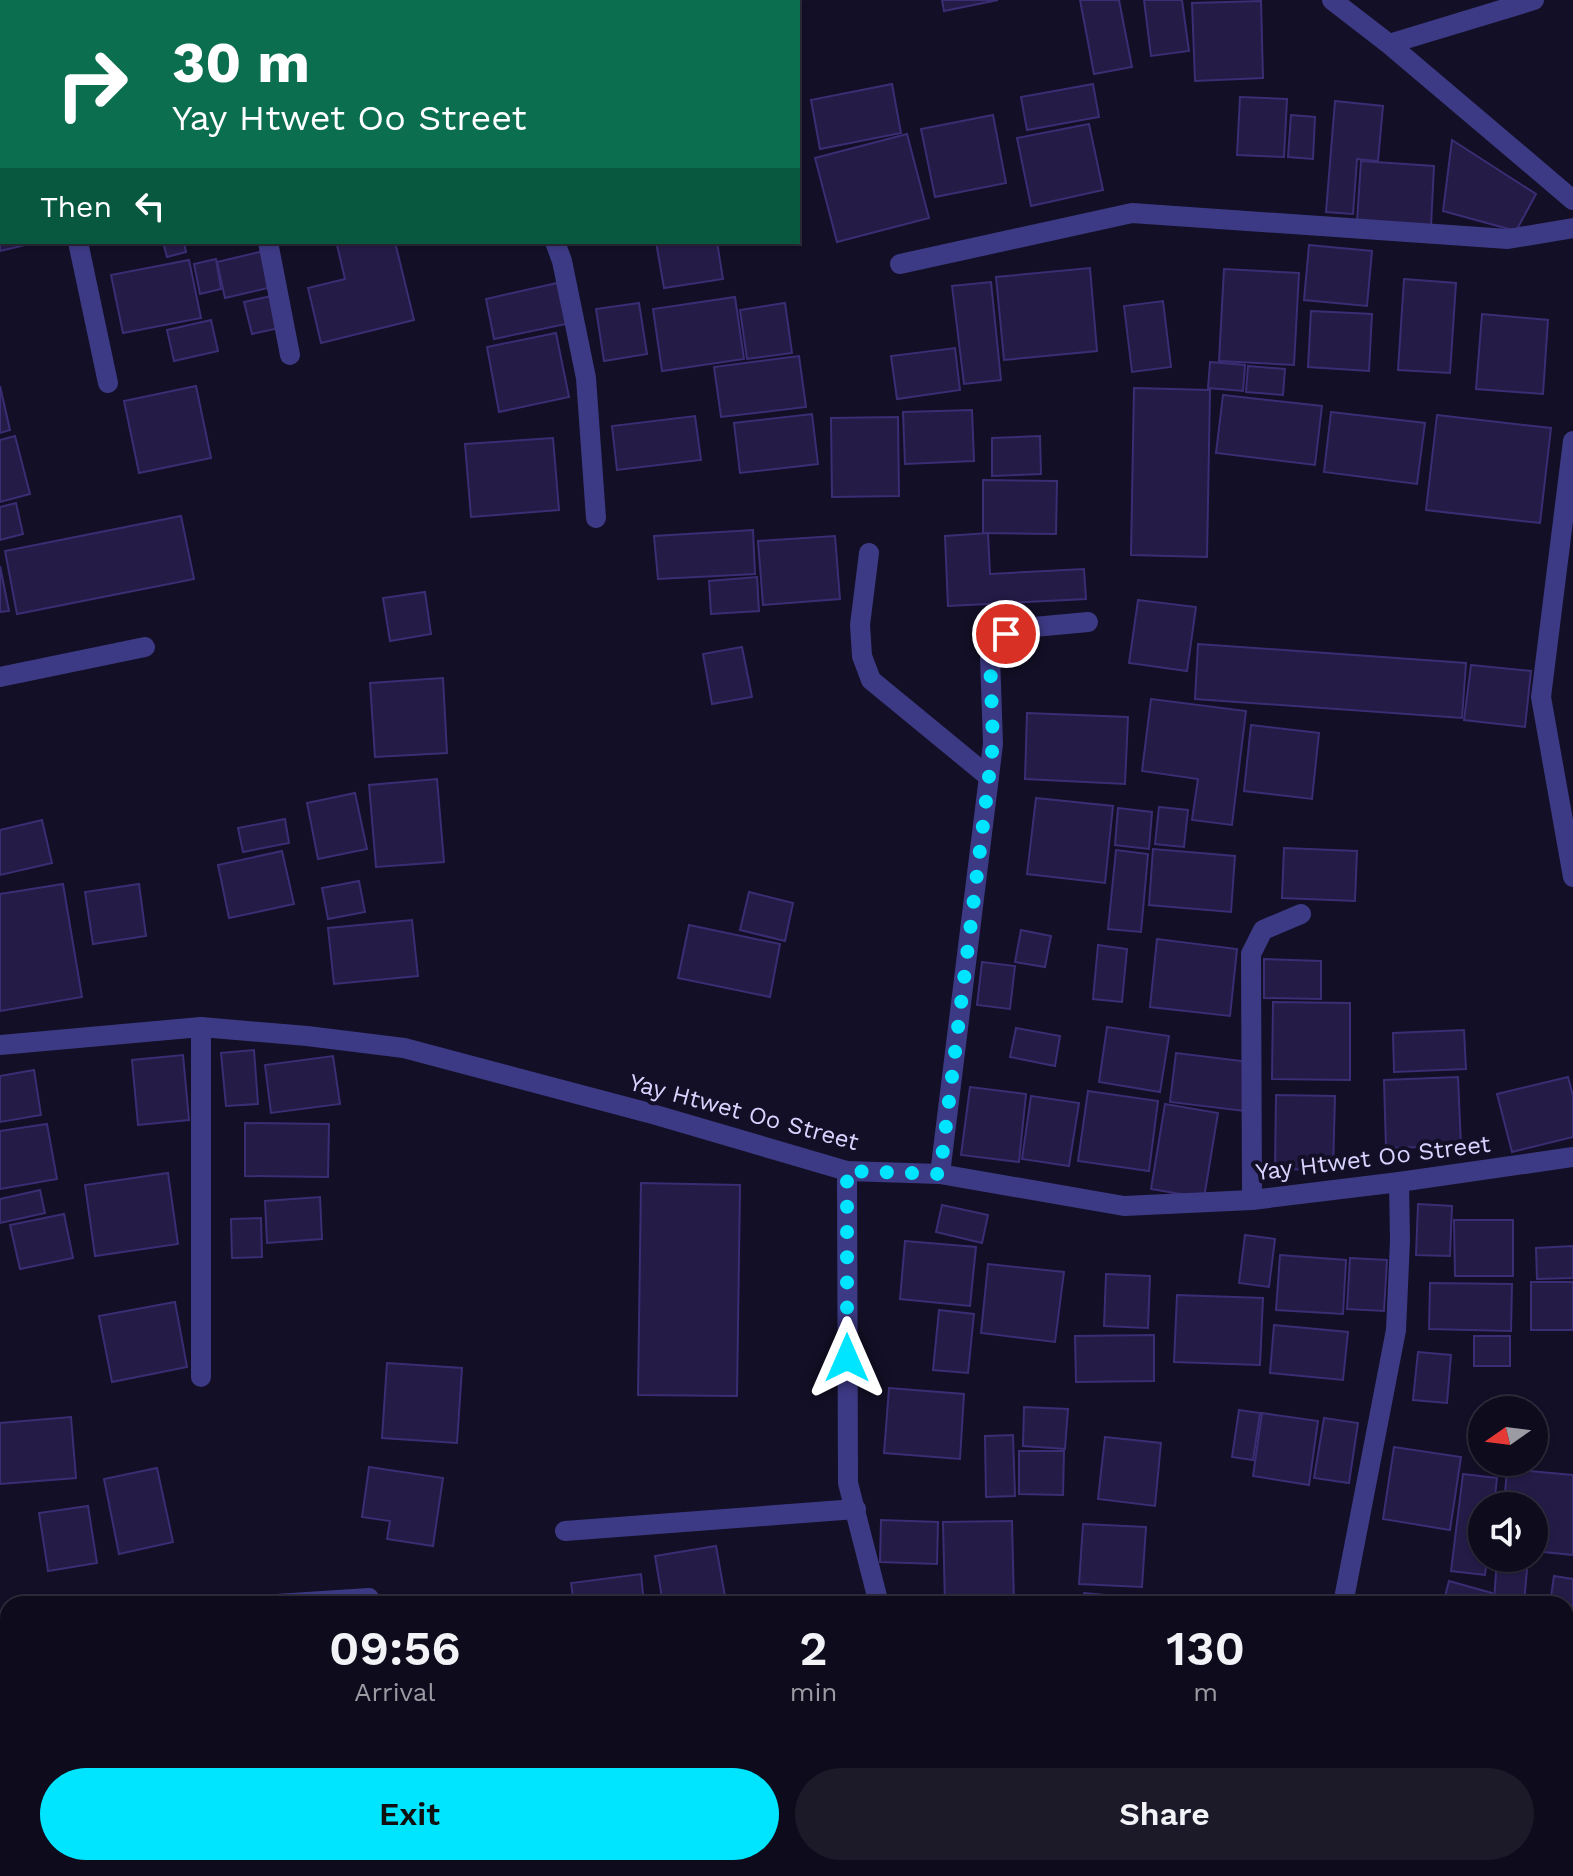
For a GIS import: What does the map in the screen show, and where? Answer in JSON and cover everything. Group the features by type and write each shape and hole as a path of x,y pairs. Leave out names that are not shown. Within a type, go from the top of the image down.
{"street":[{"path":"1332,0 1389,44 1573,200"},
{"path":"1389,44 1534,0"},
{"path":"900,264 1132,213 1508,239 1573,228"},
{"path":"78,244 108,383"},
{"path":"268,244 290,355"},
{"path":"556,244 586,378 596,518"},
{"path":"1573,441 1541,697 1573,877"},
{"path":"869,553 860,625 862,656 871,680 989,777"},
{"path":"940,1174 993,744 990,656 1006,634 1034,627 1088,622"},
{"path":"0,677 145,647"},
{"path":"1252,1200 1251,954 1263,930 1301,914"},
{"path":"201,1027 201,1377"},
{"name":"Yay Htwet Oo Street","path":"0,1045 201,1027 404,1048 649,1113 847,1171 940,1174 1124,1206 1252,1200 1573,1157"},
{"path":"847,1171 848,1483 877,1596"},
{"path":"1345,1596 1396,1330 1399,1182"},
{"path":"565,1531 856,1509"}],"building":[{"path":"942,0 998,0 944,11"},
{"path":"1080,0 1119,0 1132,67 1094,74"},
{"path":"1144,0 1182,0 1189,51 1151,56"},
{"path":"1261,1 1263,78 1195,81 1192,3"},
{"path":"892,84 901,133 820,149 811,100"},
{"path":"1093,84 1099,117 1027,130 1021,97"},
{"path":"1240,97 1287,99 1284,157 1237,155"},
{"path":"1335,101 1383,106 1378,161 1357,159 1353,214 1326,212"},
{"path":"993,115 1006,183 935,197 921,129"},
{"path":"1291,115 1315,117 1313,159 1288,157"},
{"path":"1089,124 1103,190 1031,206 1017,138"},
{"path":"907,134 929,218 837,242 815,158"},
{"path":"1452,140 1536,194 1516,231 1443,211"},
{"path":"1361,161 1434,166 1431,226 1357,221"},
{"path":"0,244 30,244 0,251"},
{"path":"164,244 184,244 186,252 167,257"},
{"path":"395,244 414,320 321,343 308,288 345,279 337,245"},
{"path":"656,244 717,244 723,279 664,288"},
{"path":"1309,245 1372,251 1367,306 1304,300"},
{"path":"268,250 276,286 225,298 217,262"},
{"path":"216,259 221,289 200,294 194,264"},
{"path":"189,260 201,318 123,333 111,275"},
{"path":"1090,268 1097,351 1004,360 996,277"},
{"path":"1224,269 1299,273 1294,365 1219,361"},
{"path":"1404,279 1456,283 1450,373 1398,370"},
{"path":"991,282 1001,380 964,384 952,286"},
{"path":"557,283 566,324 494,339 486,299"},
{"path":"276,295 284,327 252,334 244,302"},
{"path":"735,297 744,359 662,371 653,309"},
{"path":"1163,301 1171,367 1132,372 1124,306"},
{"path":"639,303 647,354 604,361 596,309"},
{"path":"785,303 792,353 747,359 740,310"},
{"path":"1311,311 1372,314 1369,371 1308,367"},
{"path":"1482,314 1548,320 1543,394 1476,389"},
{"path":"211,320 218,351 174,361 167,330"},
{"path":"556,333 569,397 499,412 487,347"},
{"path":"955,348 960,390 897,399 891,356"},
{"path":"799,356 806,407 721,417 714,367"},
{"path":"1210,362 1245,365 1243,391 1208,388"},
{"path":"1248,366 1285,369 1283,395 1246,392"},
{"path":"0,386 10,430 0,433"},
{"path":"196,386 211,458 139,473 124,401"},
{"path":"1134,388 1210,390 1207,557 1131,555"},
{"path":"1223,395 1322,406 1315,465 1216,453"},
{"path":"972,410 974,461 905,464 903,412"},
{"path":"1331,412 1425,423 1417,484 1324,472"},
{"path":"812,414 818,464 740,473 734,423"},
{"path":"1437,415 1551,428 1540,523 1426,510"},
{"path":"695,416 701,460 617,470 612,426"},
{"path":"898,417 899,496 832,497 831,418"},
{"path":"15,436 30,494 0,502 0,440"},
{"path":"1040,436 1041,474 992,476 992,438"},
{"path":"553,438 559,510 471,517 465,444"},
{"path":"983,480 1057,481 1056,534 983,533"},
{"path":"16,503 23,534 0,540 0,507"},
{"path":"181,516 194,579 17,614 5,551"},
{"path":"753,530 755,574 658,579 654,536"},
{"path":"988,533 990,574 1084,569 1086,599 948,606 945,536"},
{"path":"835,536 840,599 763,605 758,541"},
{"path":"0,566 9,611 0,612"},
{"path":"757,577 759,611 711,614 709,581"},
{"path":"425,592 431,634 390,641 383,598"},
{"path":"1138,600 1196,607 1187,671 1129,663"},
{"path":"1198,644 1466,663 1462,718 1195,699"},
{"path":"742,647 752,697 712,704 703,654"},
{"path":"1471,665 1531,671 1525,727 1464,720"},
{"path":"443,678 447,753 375,757 370,683"},
{"path":"1151,699 1246,711 1232,825 1192,820 1198,779 1142,771"},
{"path":"1027,713 1128,717 1125,784 1025,779"},
{"path":"1251,725 1319,733 1312,799 1244,791"},
{"path":"437,779 444,862 376,867 369,785"},
{"path":"355,793 367,849 318,859 307,803"},
{"path":"1036,798 1113,806 1105,883 1027,874"},
{"path":"1159,807 1188,810 1184,847 1155,844"},
{"path":"1118,808 1152,812 1149,849 1115,845"},
{"path":"285,819 289,843 243,852 238,828"},
{"path":"42,820 52,863 0,875 0,830"},
{"path":"1284,848 1357,851 1355,901 1282,898"},
{"path":"1153,849 1235,856 1231,912 1149,905"},
{"path":"1116,850 1148,854 1141,932 1108,929"},
{"path":"282,851 294,904 229,918 218,865"},
{"path":"359,881 365,912 328,919 322,888"},
{"path":"63,884 82,997 0,1011 0,894"},
{"path":"139,884 146,936 93,944 85,892"},
{"path":"749,892 793,903 785,941 740,930"},
{"path":"412,920 418,976 334,984 328,928"},
{"path":"689,925 780,944 770,997 678,978"},
{"path":"1021,930 1051,936 1045,967 1015,962"},
{"path":"1157,939 1237,949 1230,1016 1150,1007"},
{"path":"1098,945 1127,949 1122,1002 1093,999"},
{"path":"1264,959 1321,961 1321,999 1264,998"},
{"path":"982,962 1015,966 1010,1009 977,1005"},
{"path":"1273,1002 1350,1003 1350,1080 1272,1079"},
{"path":"1107,1027 1169,1036 1160,1092 1099,1082"},
{"path":"1016,1028 1060,1036 1055,1066 1010,1057"},
{"path":"1464,1030 1466,1069 1394,1072 1393,1033"},
{"path":"254,1050 258,1104 226,1106 221,1053"},
{"path":"1176,1053 1250,1062 1244,1111 1170,1102"},
{"path":"183,1055 189,1120 138,1125 132,1060"},
{"path":"333,1056 340,1104 271,1113 265,1065"},
{"path":"34,1070 41,1115 0,1122 0,1076"},
{"path":"1458,1077 1461,1146 1386,1148 1384,1080"},
{"path":"1568,1077 1573,1096 1573,1137 1512,1152 1497,1094"},
{"path":"970,1087 1026,1094 1019,1162 961,1155"},
{"path":"1088,1091 1158,1101 1149,1171 1078,1161"},
{"path":"1276,1095 1335,1096 1333,1170 1275,1169"},
{"path":"1031,1096 1079,1103 1069,1166 1022,1159"},
{"path":"1165,1104 1218,1113 1204,1198 1151,1189"},
{"path":"245,1123 329,1124 328,1177 245,1176"},
{"path":"47,1124 57,1179 0,1189 0,1131"},
{"path":"168,1173 178,1244 95,1256 85,1185"},
{"path":"641,1183 740,1185 737,1396 638,1395"},
{"path":"40,1190 45,1213 0,1223 0,1199"},
{"path":"320,1197 322,1239 267,1243 265,1201"},
{"path":"1418,1204 1452,1206 1450,1256 1416,1255"},
{"path":"942,1205 988,1215 982,1243 936,1232"},
{"path":"64,1214 73,1258 20,1269 10,1225"},
{"path":"261,1218 262,1257 232,1258 231,1219"},
{"path":"1454,1220 1513,1220 1513,1276 1455,1276"},
{"path":"1245,1235 1275,1239 1269,1287 1239,1283"},
{"path":"905,1241 976,1247 970,1306 900,1299"},
{"path":"1573,1246 1573,1278 1537,1279 1536,1248"},
{"path":"1280,1255 1346,1260 1343,1314 1276,1310"},
{"path":"1350,1258 1387,1260 1384,1311 1347,1309"},
{"path":"988,1264 1064,1272 1055,1342 981,1333"},
{"path":"1106,1274 1150,1276 1148,1328 1104,1326"},
{"path":"1531,1282 1573,1282 1573,1330 1531,1330"},
{"path":"1430,1283 1512,1284 1511,1331 1429,1329"},
{"path":"1177,1295 1263,1298 1260,1365 1174,1362"},
{"path":"175,1302 187,1367 112,1382 99,1316"},
{"path":"939,1310 974,1314 968,1373 933,1370"},
{"path":"1274,1325 1348,1332 1343,1380 1270,1373"},
{"path":"1154,1335 1154,1381 1076,1382 1075,1336"},
{"path":"1474,1336 1510,1336 1510,1366 1474,1366"},
{"path":"1418,1352 1451,1355 1447,1403 1413,1400"},
{"path":"387,1363 462,1368 457,1443 382,1438"},
{"path":"889,1388 964,1394 960,1459 884,1453"},
{"path":"1024,1407 1068,1409 1065,1449 1023,1446"},
{"path":"1239,1410 1260,1413 1253,1460 1232,1457"},
{"path":"1262,1413 1318,1421 1309,1485 1253,1476"},
{"path":"71,1417 76,1478 0,1484 0,1423"},
{"path":"1324,1418 1358,1423 1349,1483 1314,1478"},
{"path":"1013,1435 1015,1496 986,1497 985,1436"},
{"path":"1105,1437 1161,1443 1155,1506 1098,1499"},
{"path":"1394,1447 1461,1457 1450,1530 1383,1519"},
{"path":"1019,1451 1064,1451 1063,1495 1019,1494"},
{"path":"369,1467 443,1478 433,1546 387,1539 390,1521 362,1517"},
{"path":"157,1468 173,1542 119,1554 104,1479"},
{"path":"1548,1473 1573,1475 1573,1555 1548,1552 1548,1492 1505,1492 1506,1476 1548,1476"},
{"path":"1463,1474 1497,1478 1496,1492 1468,1492 1468,1572 1485,1572 1485,1575 1451,1571"},
{"path":"88,1506 97,1563 48,1571 39,1513"},
{"path":"881,1520 938,1522 937,1564 880,1562"},
{"path":"1012,1521 1014,1596 945,1596 943,1522"},
{"path":"1083,1524 1146,1527 1142,1587 1079,1584"},
{"path":"716,1546 725,1596 662,1596 655,1556"},
{"path":"1496,1572 1527,1572 1525,1596 1494,1596"},
{"path":"641,1574 643,1596 573,1596 571,1583"},
{"path":"1554,1576 1573,1579 1573,1596 1551,1596"},
{"path":"1449,1581 1492,1593 1491,1596 1445,1596"},
{"path":"1084,1593 1116,1596 1084,1596"}],"route":[{"path":"847,1358 847,1171 940,1174 993,744 990,656 1006,634"}]}
